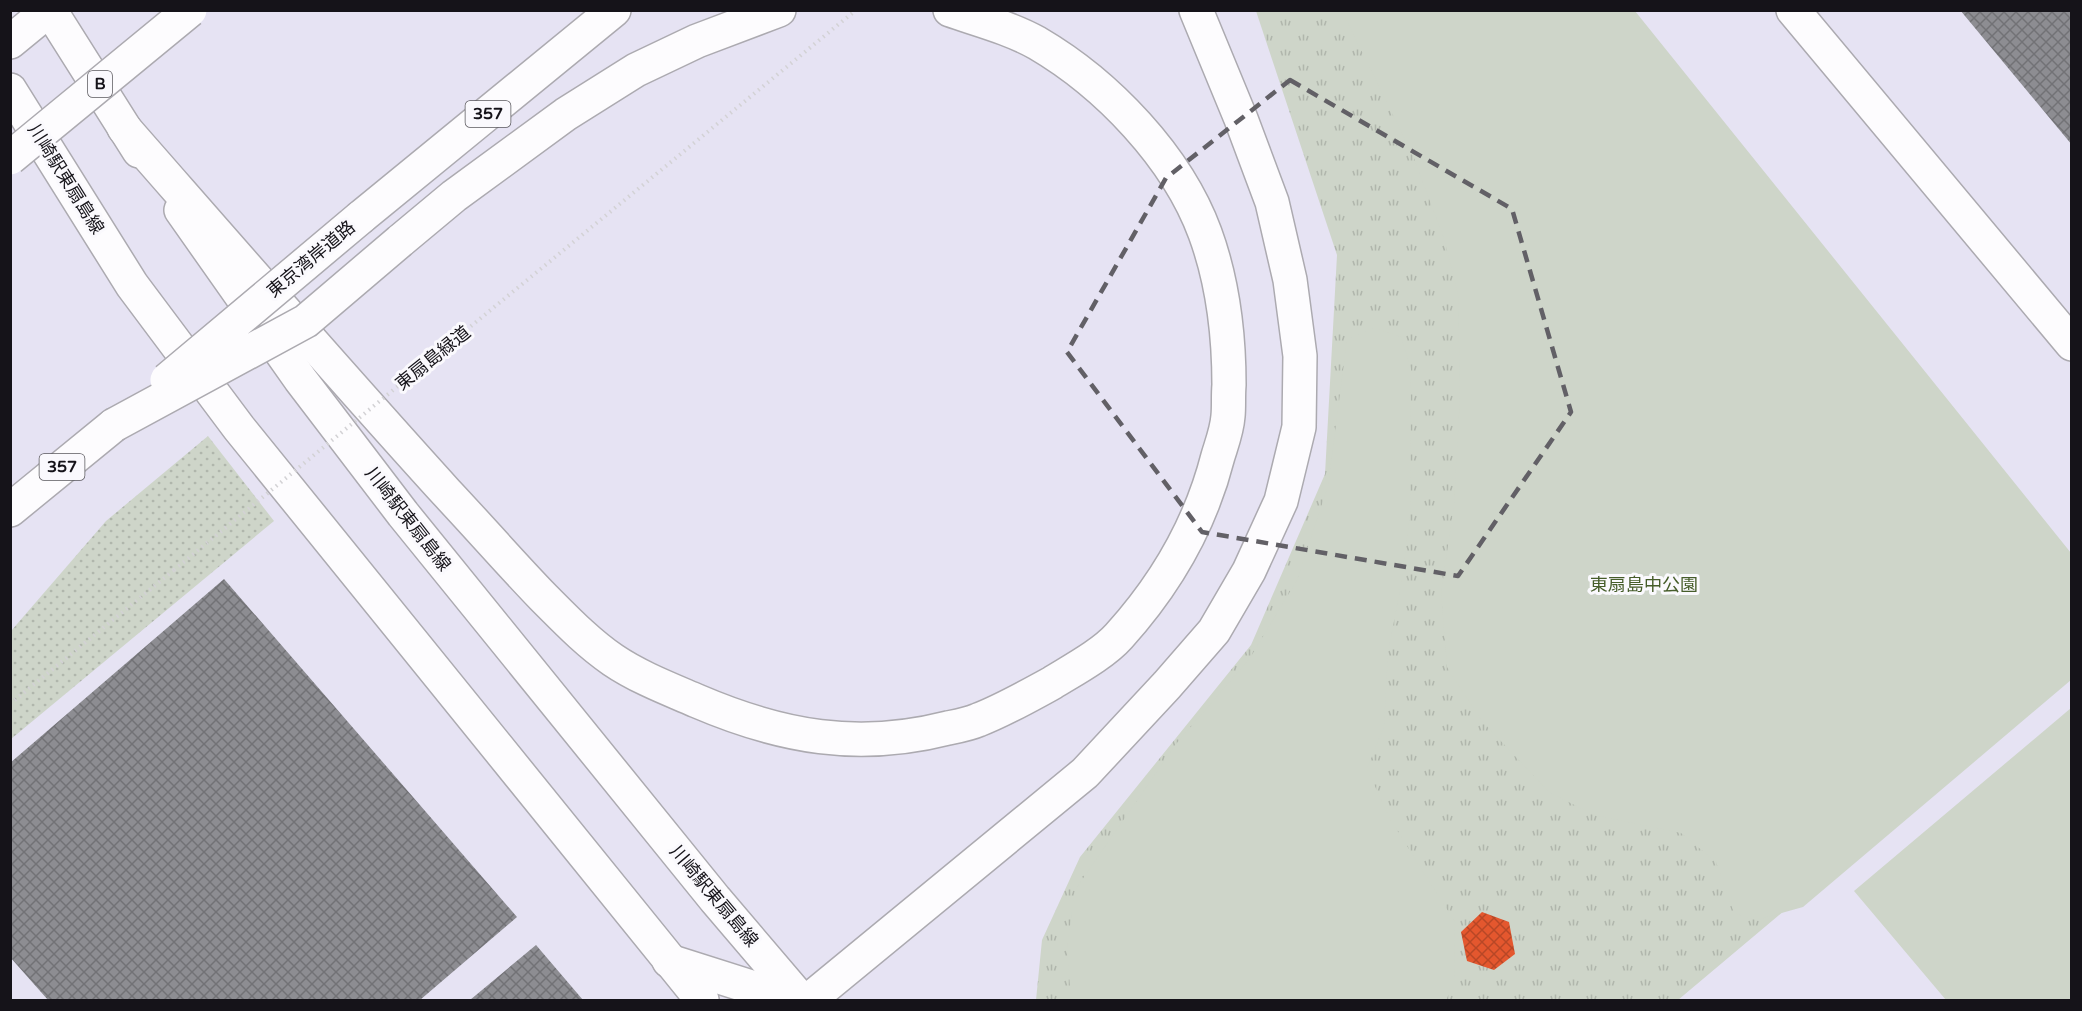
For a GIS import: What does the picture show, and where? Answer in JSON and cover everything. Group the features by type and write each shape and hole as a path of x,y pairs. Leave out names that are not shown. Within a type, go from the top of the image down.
{"main road":[{"path":"10,42 50,10"},
{"name":"川崎駅東扇島線","path":"50,10 124,128 300,379 403,514 715,899 801,1000"},
{"name":"B","path":"10,158 190,10"},
{"name":"東京湾岸道路","path":"10,510 361,217 614,10"},
{"path":"114,425 306,321 454,196 566,114 636,70 697,41 779,10"},
{"path":"124,128 403,445 522,575 575,629 615,662 671,690 734,717 779,730 821,738 871,741 917,736 976,721 1026,698 1073,670 1116,640 1185,545 1211,483 1228,420 1229,353 1222,289 1205,231 1176,174 1148,137 1113,100 1076,70 1035,42 993,24 950,10"},
{"path":"809,1000 1092,765 1214,631 1248,571 1281,501 1299,427 1300,356 1290,280 1272,202 1196,10"},
{"path":"1793,10 2072,344"},
{"name":"川崎駅東扇島線","path":"10,90 132,285 239,428 702,1000"},
{"path":"669,961 792,1000"}],"path":[{"name":"東扇島緑道","path":"10,704 856,10"}],"highlighted area":[{"path":"1290,80 1512,209 1571,412 1458,576 1202,532 1067,352 1166,178"}],"shaded area":[{"path":"10,11 2071,11 2071,1000 11,1000"}],"green space":[{"name":"東扇島中公園","path":"1256,11 1611,11 2071,670 1678,1000 1036,1000 1042,940 1080,857 1251,645 1325,474 1337,255"},
{"path":"1342,11 1635,11 2071,553 2071,680 1803,907 1757,920 1734,913 1716,862 1681,833 1594,815 1549,792 1481,720 1447,667 1441,593 1454,505 1460,396 1458,294 1445,242 1414,158"},
{"path":"1375,328 1401,337 1411,369 1410,515 1401,584 1388,653 1384,726 1367,769 1390,819 1455,922 1454,984 1446,1000 1071,1000 1067,947 1075,890 1176,744 1250,658 1297,580 1328,486 1347,340"},
{"path":"208,436 274,521 11,739 11,631 106,521"},
{"path":"2071,708 2071,1000 1946,1000 1854,891"}],"building: 商業":[{"path":"1482,912 1509,922 1515,954 1494,970 1467,961 1461,932"}],"building: 工業":[{"path":"1960,10 2072,10 2072,145"},
{"path":"224,579 517,917 420,1000 48,1000 10,957 10,763"},
{"path":"536,945 583,1000 470,1000"}]}
